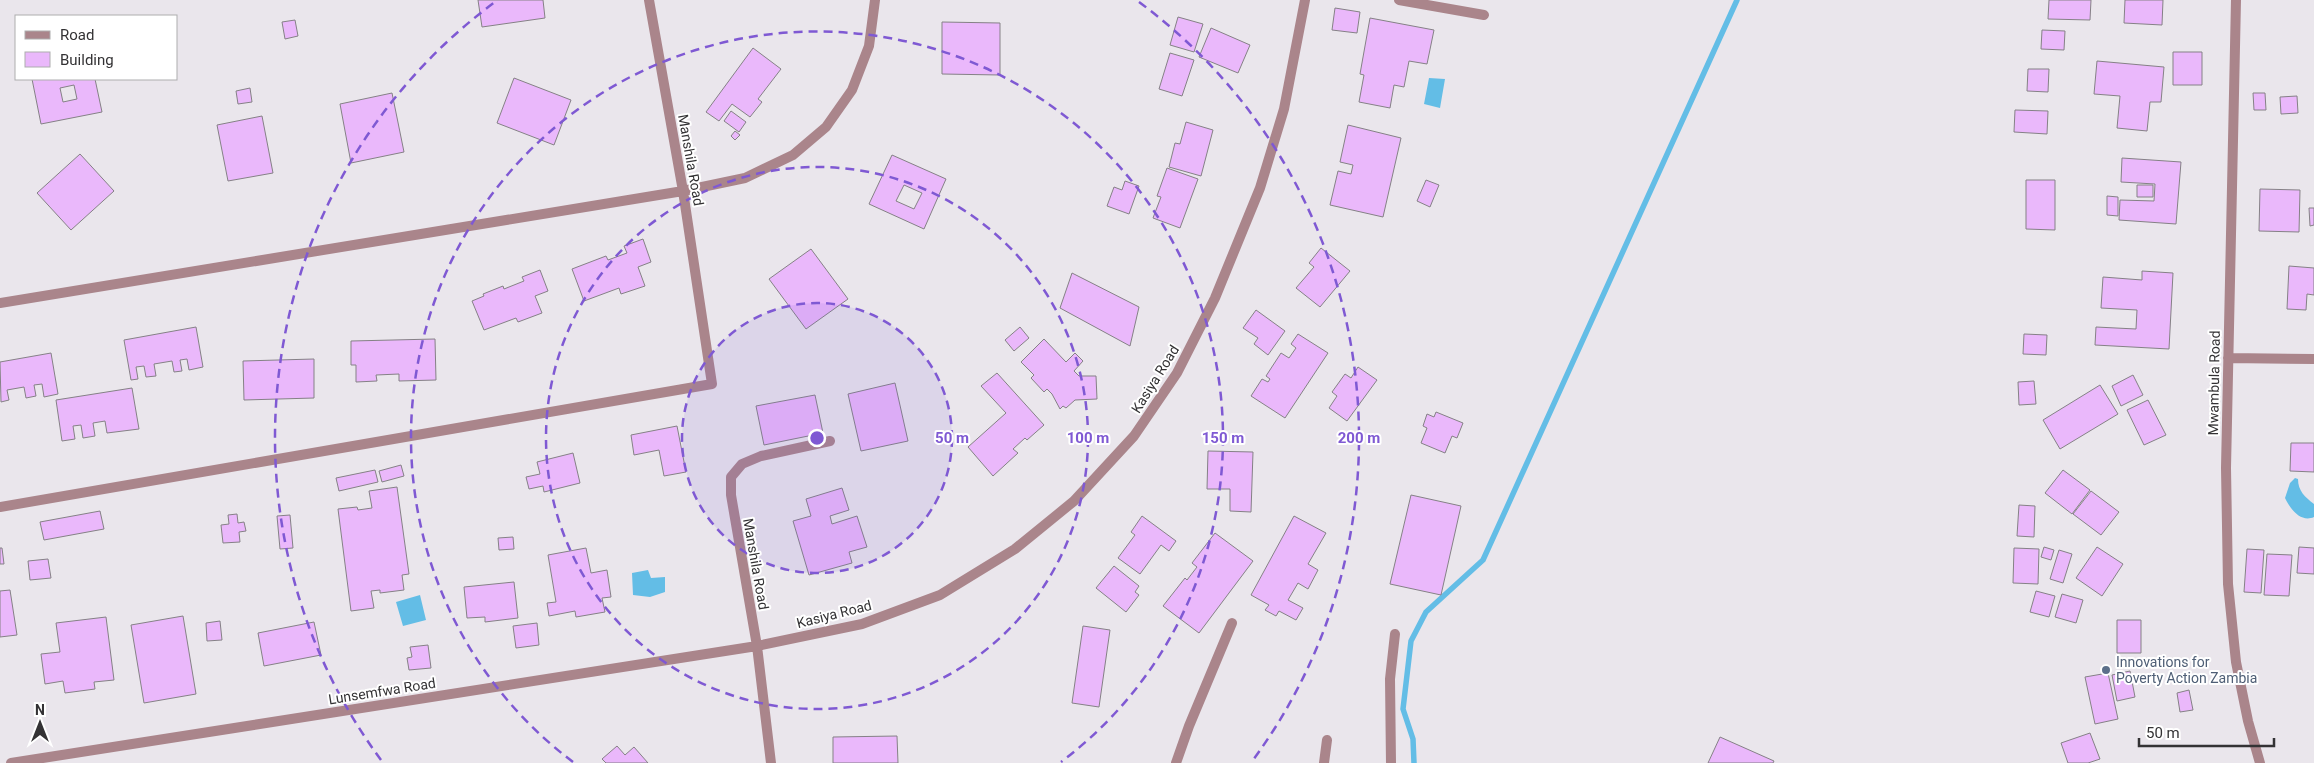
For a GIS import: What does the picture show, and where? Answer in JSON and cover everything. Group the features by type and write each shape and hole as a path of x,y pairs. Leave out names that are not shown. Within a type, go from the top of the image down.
{"street":[{"name":"Manshila Road","path":"0,507 712,384 683,190 649,0"},
{"path":"0,303 683,190 745,178 793,155 826,127 852,90 870,46 876,0"},
{"name":"Kasiya Road","path":"757,646 862,624 940,595 1015,549 1074,501 1134,436 1182,365 1215,298 1260,188 1284,109 1305,0"},
{"path":"1398,0 1484,15"},
{"name":"Mwambula Road","path":"2236,0 2226,468 2228,584 2236,662 2248,722 2260,763"},
{"path":"2228,358 2314,359"},
{"name":"Manshila Road","path":"771,763 757,646 731,496 731,477 742,464 761,456 830,442"},
{"path":"1176,763 1189,726 1232,624"},
{"path":"1390,763 1390,679 1395,634"},
{"name":"Lunsemfwa Road","path":"11,763 757,646"},
{"path":"1324,763 1327,740"}],"water":[{"path":"1429,78 1445,79 1440,108 1424,104"},
{"path":"2295,478 2298,479 2299,487 2303,493 2314,504 2314,517 2300,517 2285,498 2290,483"},
{"path":"648,570 651,578 665,577 665,592 650,597 633,595 632,573"},
{"path":"420,595 426,620 403,626 396,602"}],"building":[{"path":"478,0 543,0 545,18 482,27"},
{"path":"2049,0 2091,0 2090,20 2048,19"},
{"path":"2125,0 2163,0 2162,25 2124,23"},
{"path":"1335,8 1360,12 1357,33 1332,30"},
{"path":"1178,17 1203,24 1194,52 1170,45"},
{"path":"1370,18 1434,30 1427,64 1409,61 1404,87 1394,85 1390,108 1359,102 1364,75 1360,74"},
{"path":"295,20 298,36 285,39 282,22"},
{"path":"942,22 1000,23 1000,75 942,74"},
{"path":"1211,28 1250,45 1238,73 1199,57"},
{"path":"2042,30 2065,31 2064,50 2041,49"},
{"path":"753,48 781,69 758,99 762,102 750,117 732,104 719,121 706,112"},
{"path":"2173,52 2202,52 2202,85 2173,85"},
{"path":"1170,53 1194,60 1182,96 1159,89"},
{"path":"2097,61 2164,67 2161,102 2150,102 2147,131 2117,128 2120,96 2094,94"},
{"path":"2028,69 2049,69 2048,92 2027,91"},
{"path":"514,78 571,100 554,145 497,123"},
{"path":"32,80 95,80 102,112 41,124","holes":["74,85 77,99 63,102 60,88"]},
{"path":"250,88 252,102 238,104 236,91"},
{"path":"392,93 404,152 351,163 340,104"},
{"path":"2253,93 2265,93 2266,110 2254,110"},
{"path":"2297,96 2298,113 2281,114 2280,97"},
{"path":"2015,110 2048,111 2047,134 2014,132"},
{"path":"731,111 746,122 739,132 724,121"},
{"path":"262,116 273,173 228,181 217,125"},
{"path":"1186,122 1213,130 1201,176 1169,167 1175,143 1180,144"},
{"path":"1348,125 1401,138 1383,217 1330,205 1338,171 1351,174 1353,165 1340,162"},
{"path":"735,131 740,135 735,140 731,136"},
{"path":"80,154 114,191 71,230 37,193"},
{"path":"892,155 946,179 924,229 869,204","holes":["904,185 922,193 914,209 896,201"]},
{"path":"2122,158 2181,162 2176,224 2119,220 2120,200 2154,201 2155,184 2121,182"},
{"path":"1167,168 1198,179 1180,228 1153,218 1161,197 1157,196"},
{"path":"1426,180 1439,185 1430,207 1417,201"},
{"path":"2026,180 2055,180 2055,230 2026,229"},
{"path":"1125,181 1139,186 1129,214 1107,206 1114,187 1122,190"},
{"path":"2137,185 2153,185 2153,197 2137,197"},
{"path":"2260,189 2300,190 2299,232 2259,231"},
{"path":"2107,196 2118,197 2118,216 2107,215"},
{"path":"2309,208 2314,208 2314,225 2310,226"},
{"path":"643,239 651,262 638,267 645,286 621,294 619,288 584,301 572,269 606,256 608,260 627,253 624,246"},
{"path":"1321,248 1350,271 1320,307 1296,288 1314,267 1309,263"},
{"path":"811,249 848,299 806,329 769,279"},
{"path":"2289,266 2314,268 2314,295 2307,294 2306,310 2287,309"},
{"path":"540,270 548,291 535,296 542,313 518,322 516,318 484,330 472,301 484,296 483,294 503,286 504,289 524,281 522,277"},
{"path":"2142,271 2173,273 2169,349 2095,345 2096,327 2136,329 2137,310 2101,308 2103,277 2142,280"},
{"path":"1072,273 1139,307 1130,346 1060,308"},
{"path":"1256,310 1285,331 1268,355 1254,344 1258,338 1243,328"},
{"path":"196,327 203,367 189,370 187,359 180,360 182,371 174,372 172,361 154,364 156,376 146,377 144,366 136,367 138,379 131,380 124,340"},
{"path":"1020,327 1029,338 1014,351 1005,340"},
{"path":"1298,334 1328,353 1285,418 1251,396 1262,379 1268,382 1270,379 1266,376 1281,353 1289,358 1296,348 1291,344"},
{"path":"2024,334 2047,335 2046,355 2023,354"},
{"path":"435,339 436,380 399,381 399,374 376,375 377,381 356,382 356,365 351,365 351,341"},
{"path":"1044,339 1066,362 1075,353 1083,361 1074,371 1079,376 1096,376 1097,399 1075,400 1066,408 1063,406 1060,409 1052,394 1047,389 1044,392 1031,378 1034,375 1021,362"},
{"path":"51,353 58,394 44,397 42,384 34,385 36,396 26,398 24,387 7,390 9,400 1,402 0,362"},
{"path":"314,359 314,398 244,400 243,361"},
{"path":"1358,367 1377,380 1347,421 1329,408 1337,396 1332,392 1345,374 1351,378"},
{"path":"997,373 1044,425 1013,449 1018,453 993,476 968,447 1006,413 981,386"},
{"path":"2133,375 2143,395 2121,406 2112,386"},
{"path":"2034,381 2036,404 2019,405 2018,382"},
{"path":"895,383 908,441 861,451 848,394"},
{"path":"2100,385 2118,414 2060,449 2043,420"},
{"path":"132,388 139,429 107,433 105,421 93,423 95,436 83,438 81,425 73,426 75,439 62,441 56,400"},
{"path":"815,395 823,433 764,445 756,406"},
{"path":"2148,400 2166,435 2144,445 2127,410"},
{"path":"1436,412 1463,423 1457,438 1452,436 1445,453 1421,443 1427,428 1423,426 1427,414 1434,417"},
{"path":"677,426 686,472 664,476 659,450 634,455 631,435"},
{"path":"2291,443 2314,443 2314,472 2290,471"},
{"path":"1208,451 1253,452 1251,512 1230,511 1230,489 1207,489"},
{"path":"573,453 580,483 544,492 543,486 529,489 526,477 540,474 537,462"},
{"path":"401,465 404,476 382,482 379,471"},
{"path":"375,470 378,482 339,491 336,478"},
{"path":"2063,470 2090,490 2072,514 2045,493"},
{"path":"397,487 409,574 402,575 404,590 380,593 380,590 371,591 374,608 351,611 338,509 357,507 358,510 372,508 369,491"},
{"path":"842,488 849,510 830,516 832,524 857,516 867,547 849,552 852,563 809,575 793,521 811,516 806,499"},
{"path":"2091,491 2119,512 2101,535 2073,514"},
{"path":"1411,495 1461,506 1441,595 1390,584"},
{"path":"2019,505 2035,506 2034,537 2017,536"},
{"path":"100,511 104,529 44,540 40,522"},
{"path":"237,514 238,523 244,522 246,531 239,532 240,542 223,543 221,525 229,524 228,515"},
{"path":"290,515 293,548 280,549 277,516"},
{"path":"1142,516 1176,541 1169,551 1161,545 1140,574 1118,558 1135,535 1131,532"},
{"path":"1294,516 1326,533 1308,564 1318,570 1308,589 1298,583 1288,600 1303,608 1296,620 1279,611 1276,616 1265,610 1269,605 1251,595"},
{"path":"1215,533 1253,561 1199,633 1163,606 1185,578 1187,580 1197,567 1192,563"},
{"path":"513,537 514,549 499,550 498,538"},
{"path":"2044,547 2054,550 2051,560 2041,557"},
{"path":"2097,547 2123,564 2102,596 2076,578"},
{"path":"2299,547 2314,548 2314,574 2297,573"},
{"path":"0,548 2,548 4,564 0,564"},
{"path":"586,548 591,573 607,570 611,597 602,598 605,612 576,617 575,611 549,616 547,603 556,602 548,555"},
{"path":"2014,548 2039,549 2038,584 2013,583"},
{"path":"2247,549 2264,550 2261,593 2244,592"},
{"path":"2059,550 2072,554 2063,583 2050,579"},
{"path":"2267,554 2292,555 2289,596 2264,595"},
{"path":"48,559 51,578 30,580 28,561"},
{"path":"1114,566 1139,586 1135,592 1139,595 1126,612 1096,588"},
{"path":"514,582 518,618 485,622 485,617 467,618 464,587"},
{"path":"10,590 17,635 0,637 0,591"},
{"path":"2036,591 2055,596 2049,617 2030,612"},
{"path":"2062,594 2083,600 2076,623 2055,617"},
{"path":"183,616 196,694 144,703 131,625"},
{"path":"106,617 114,680 94,682 95,689 65,693 63,681 45,684 41,654 60,652 56,623"},
{"path":"2117,620 2141,620 2141,653 2117,653"},
{"path":"220,621 222,640 207,641 206,623"},
{"path":"314,622 321,655 264,666 258,633"},
{"path":"537,623 539,645 516,648 513,626"},
{"path":"1083,626 1110,630 1099,707 1072,703"},
{"path":"428,645 431,668 409,670 407,658 412,657 410,647"},
{"path":"2130,671 2135,697 2117,701 2112,675"},
{"path":"2108,673 2118,719 2095,724 2085,677"},
{"path":"2189,690 2193,710 2180,712 2177,693"},
{"path":"2090,733 2100,759 2088,763 2068,763 2061,743"},
{"path":"897,736 898,763 833,763 833,737"},
{"path":"1720,737 1774,761 1773,763 1708,763"},
{"path":"617,746 625,755 634,747 648,763 606,763 602,759"}],"waterway":[{"path":"1414,763 1413,739 1403,709 1411,641 1426,612 1483,560 1737,0"}],"place":[{"name":"Innovations for Poverty Action Zambia","path":"2106,670"}]}
